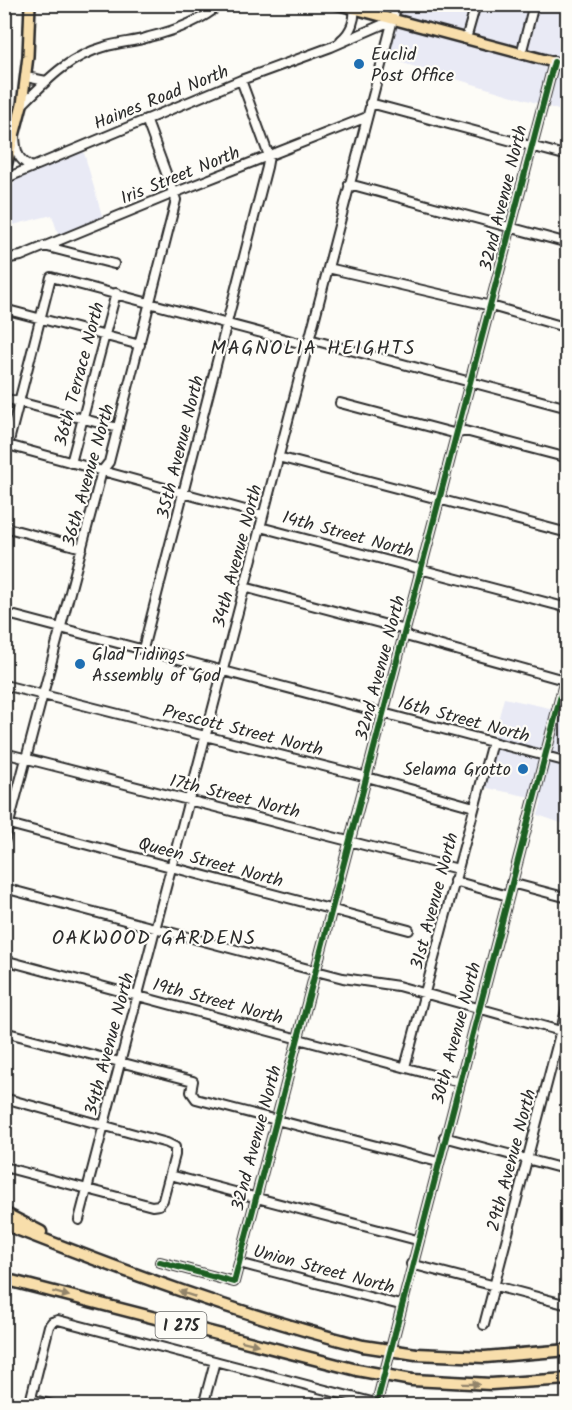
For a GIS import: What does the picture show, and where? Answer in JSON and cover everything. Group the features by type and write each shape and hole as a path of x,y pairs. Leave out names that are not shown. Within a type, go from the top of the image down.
{"highway":[{"path":"4,1214 92,1259"},
{"name":"I 275","path":"4,1224 216,1304 363,1346 416,1354 485,1357 567,1350"},
{"name":"I 275","path":"4,1279 357,1371 412,1380 491,1384 567,1379"}],"main road":[{"path":"4,177 22,105 30,4"},
{"path":"336,4 355,7 393,20 567,66"},
{"path":"4,154 15,133"}],"street":[{"path":"22,105 68,63 85,54 104,46 150,37 175,29 197,20 221,4"},
{"name":"34th Avenue North","path":"79,1220 396,4"},
{"path":"466,39 476,4"},
{"path":"521,54 534,4"},
{"name":"Haines Road North","path":"331,47 347,35 353,25 355,7"},
{"name":"Haines Road North","path":"4,177 241,80 331,47 393,20"},
{"name":"32nd Avenue North","path":"160,1262 234,1282 554,62"},
{"path":"26,77 46,81"},
{"path":"241,80 268,156"},
{"path":"370,103 567,156"},
{"name":"Iris Street North","path":"4,259 21,256 367,117"},
{"name":"36th Avenue North","path":"4,842 102,471 109,462 176,200 146,119"},
{"path":"15,133 18,157 32,167"},
{"name":"35th Avenue North","path":"143,650 268,156"},
{"path":"350,184 567,243"},
{"path":"44,246 114,264"},
{"path":"328,268 491,306 567,328"},
{"path":"6,445 51,277 227,325 308,342 567,408"},
{"name":"36th Terrace North","path":"71,463 116,293"},
{"path":"4,309 140,345"},
{"path":"4,398 118,428"},
{"path":"340,403 457,434 465,431 567,459"},
{"name":"14th Street North","path":"6,445 263,515"},
{"path":"278,457 567,533"},
{"path":"4,527 82,548"},
{"name":"14th Street North","path":"260,527 567,608"},
{"path":"244,587 402,629 409,637 566,680"},
{"name":"16th Street North","path":"4,613 567,762"},
{"name":"30th Avenue North","path":"376,1404 444,1137 566,680 567,668"},
{"name":"Prescott Street North","path":"4,685 206,735 474,807"},
{"name":"31st Avenue North","path":"405,1067 492,742"},
{"name":"17th Street North","path":"4,753 458,870"},
{"name":"Queen Street North","path":"7,824 409,930"},
{"path":"454,881 508,896"},
{"path":"511,883 567,898"},
{"path":"4,888 343,978 398,986 564,1031"},
{"name":"19th Street North","path":"4,960 459,1082"},
{"name":"29th Avenue North","path":"484,1325 527,1159 564,1031 567,1003"},
{"path":"4,1032 194,1081 190,1092 196,1099 438,1162"},
{"path":"4,1098 175,1147 163,1200 159,1205 152,1206 4,1167"},
{"path":"444,1137 567,1170"},
{"path":"170,1175 417,1240"},
{"name":"Union Street North","path":"239,1263 400,1305"},
{"path":"411,1264 567,1305"},
{"path":"56,1406 30,1402 50,1326 52,1322 58,1320 387,1406"},
{"path":"203,1406 215,1361"}],"shaded area":[{"path":"400,5 472,5 464,37 396,19"},
{"path":"479,5 530,5 518,51 470,38"},
{"path":"537,5 567,5 567,64 524,53"},
{"path":"395,24 550,65 540,104 386,58"},
{"path":"556,67 567,70 567,113 546,106"},
{"path":"83,149 103,219 59,237 52,215 5,227 15,178"},
{"path":"504,698 554,709 542,752 493,739"},
{"path":"560,710 567,712 567,759 548,754"},
{"path":"494,745 541,758 530,797 483,787"},
{"path":"547,759 567,765 567,825 538,815 542,800 537,798"}],"cycle path":[{"path":"160,1262 234,1282 554,62"},
{"path":"376,1406 568,668"}],"place":[{"name":"Euclid Post Office","path":"359,64"},
{"name":"Glad Tidings Assembly of God","path":"80,664"},
{"name":"Selama Grotto","path":"523,769"}],"district":[{"name":"MAGNOLIA HEIGHTS","path":"313,347"},
{"name":"OAKWOOD GARDENS","path":"154,937"}]}
